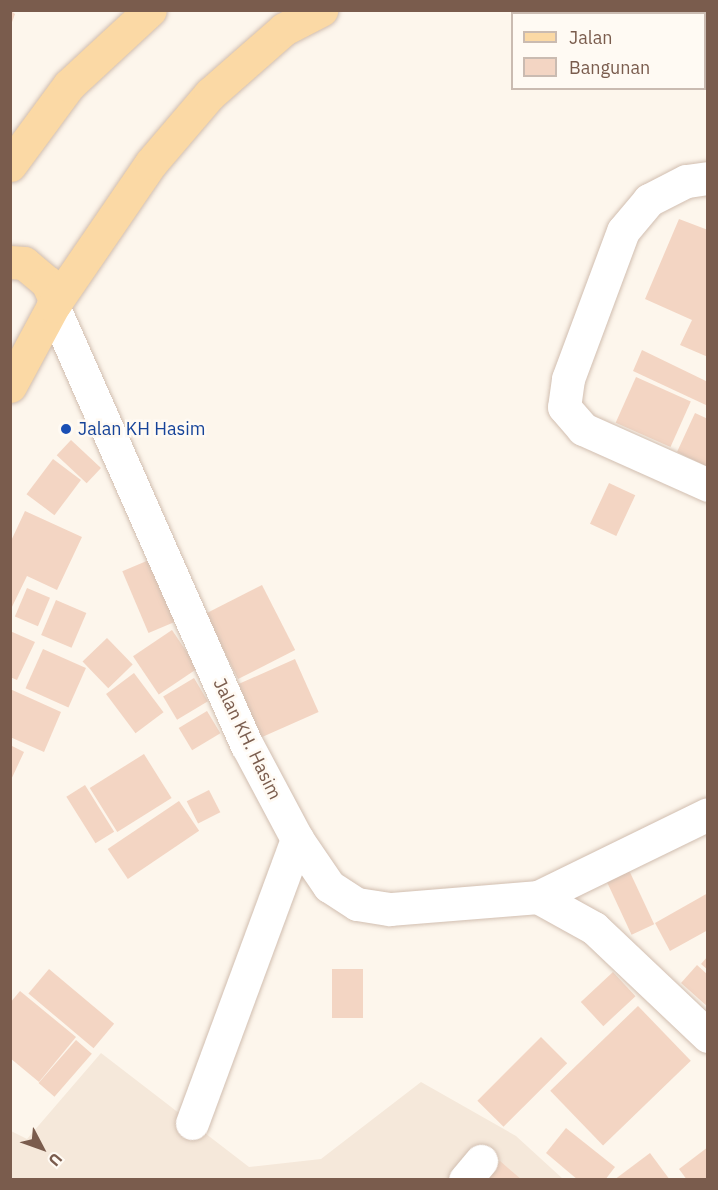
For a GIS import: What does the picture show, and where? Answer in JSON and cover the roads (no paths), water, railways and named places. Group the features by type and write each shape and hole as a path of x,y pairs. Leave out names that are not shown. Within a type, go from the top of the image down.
{"main road":[{"path":"10,165 69,86 150,10"},
{"path":"10,386 55,304 151,163 210,94 284,28 321,10"},
{"path":"10,262 24,263 47,282 55,304"}],"street":[{"path":"708,178 686,182 649,200 623,231 567,379 564,407 583,429 708,485"},
{"name":"Jalan KH. Hasim","path":"55,304 87,390 247,745 297,839 329,886 357,904 390,909 538,897"},
{"path":"538,897 708,814"},
{"path":"192,1123 297,839"},
{"path":"538,897 594,928 708,1036"}],"place":[{"name":"Jalan KH Hasim","path":"66,429"}]}
